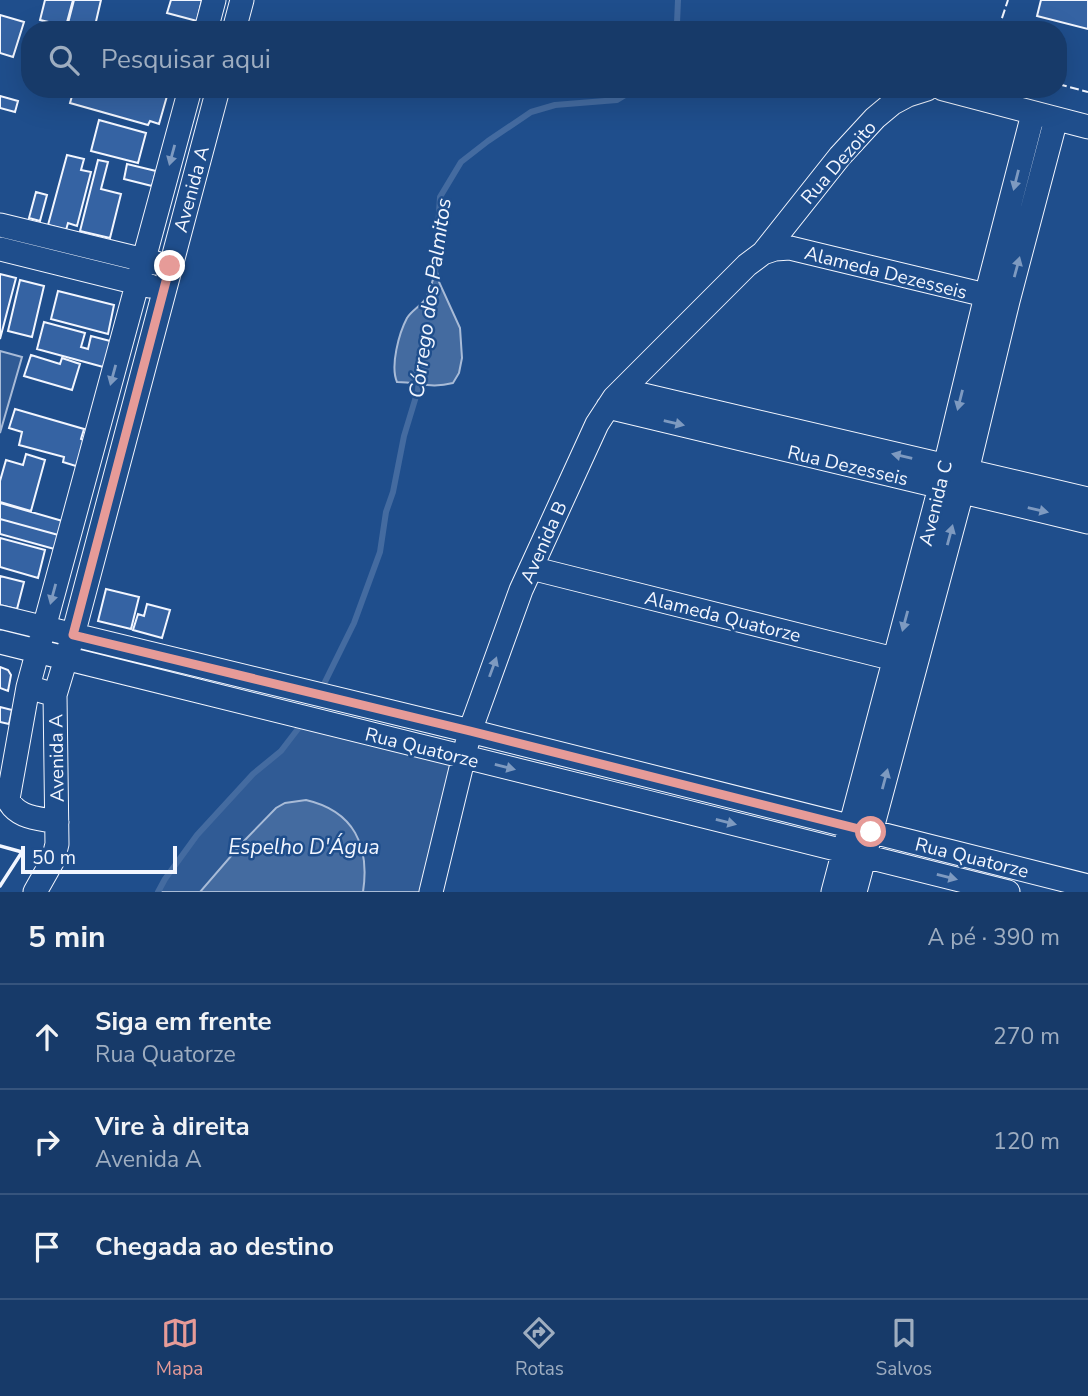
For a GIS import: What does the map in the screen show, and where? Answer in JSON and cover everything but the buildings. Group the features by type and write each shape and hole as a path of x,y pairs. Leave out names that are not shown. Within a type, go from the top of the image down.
{"street":[{"path":"208,21 214,0"},
{"path":"236,21 242,0"},
{"name":"Avenida A","path":"57,822 22,814 12,807 8,799 28,687 188,98"},
{"name":"Avenida A","path":"35,892 55,855 57,844 55,695 216,98"},
{"name":"Rua Dezoito","path":"763,253 840,156 875,118 902,98"},
{"path":"975,98 1088,127"},
{"name":"Avenida C","path":"833,892 854,854 953,479 997,298 1033,114"},
{"name":"Avenida C","path":"997,298 1056,119"},
{"path":"0,225 170,266"},
{"name":"Alameda Dezesseis","path":"763,253 790,248 997,298"},
{"path":"0,249 164,289"},
{"name":"Avenida B","path":"432,892 470,731 521,590 597,424 615,399 747,265 763,253"},
{"name":"Rua Dezesseis","path":"615,399 953,479 1088,522"},
{"name":"Rua Dezesseis","path":"953,479 1088,499"},
{"name":"Alameda Quatorze","path":"531,568 905,662"},
{"name":"Rua Quatorze","path":"0,617 470,731 1088,886"},
{"name":"Rua Quatorze","path":"0,642 1008,892"},
{"name":"Avenida A","path":"28,687 55,695"},
{"name":"Avenida C","path":"854,854 855,892"}],"shaded area":[{"path":"0,351 22,357 0,433"},
{"path":"306,721 460,760 428,892 159,892 197,836 253,775 281,751"}],"water":[{"path":"436,267 439,282 460,328 462,358 459,373 453,383 445,385 397,382 394,367 401,332 409,315 426,298"},
{"name":"Espelho D'Água","path":"306,800 323,805 336,813 355,833 364,860 363,892 200,892 276,808 285,803"}],"waterway":[{"name":"Córrego dos Palmitos","path":"677,21 678,0"},
{"name":"Córrego dos Palmitos","path":"435,275 440,197 461,162 531,112 555,105 620,98"},
{"name":"Córrego dos Palmitos","path":"321,690 354,623 380,552 386,512 419,378"},
{"name":"Córrego dos Palmitos","path":"158,892 197,835 253,774 281,751 304,721"}],"fence":[{"path":"1001,21 1008,0"},
{"path":"1067,86 1088,92"}],"wall":[{"path":"0,846 22,852 0,886"}],"route":[{"path":"170,266 73,635 871,832"}]}
